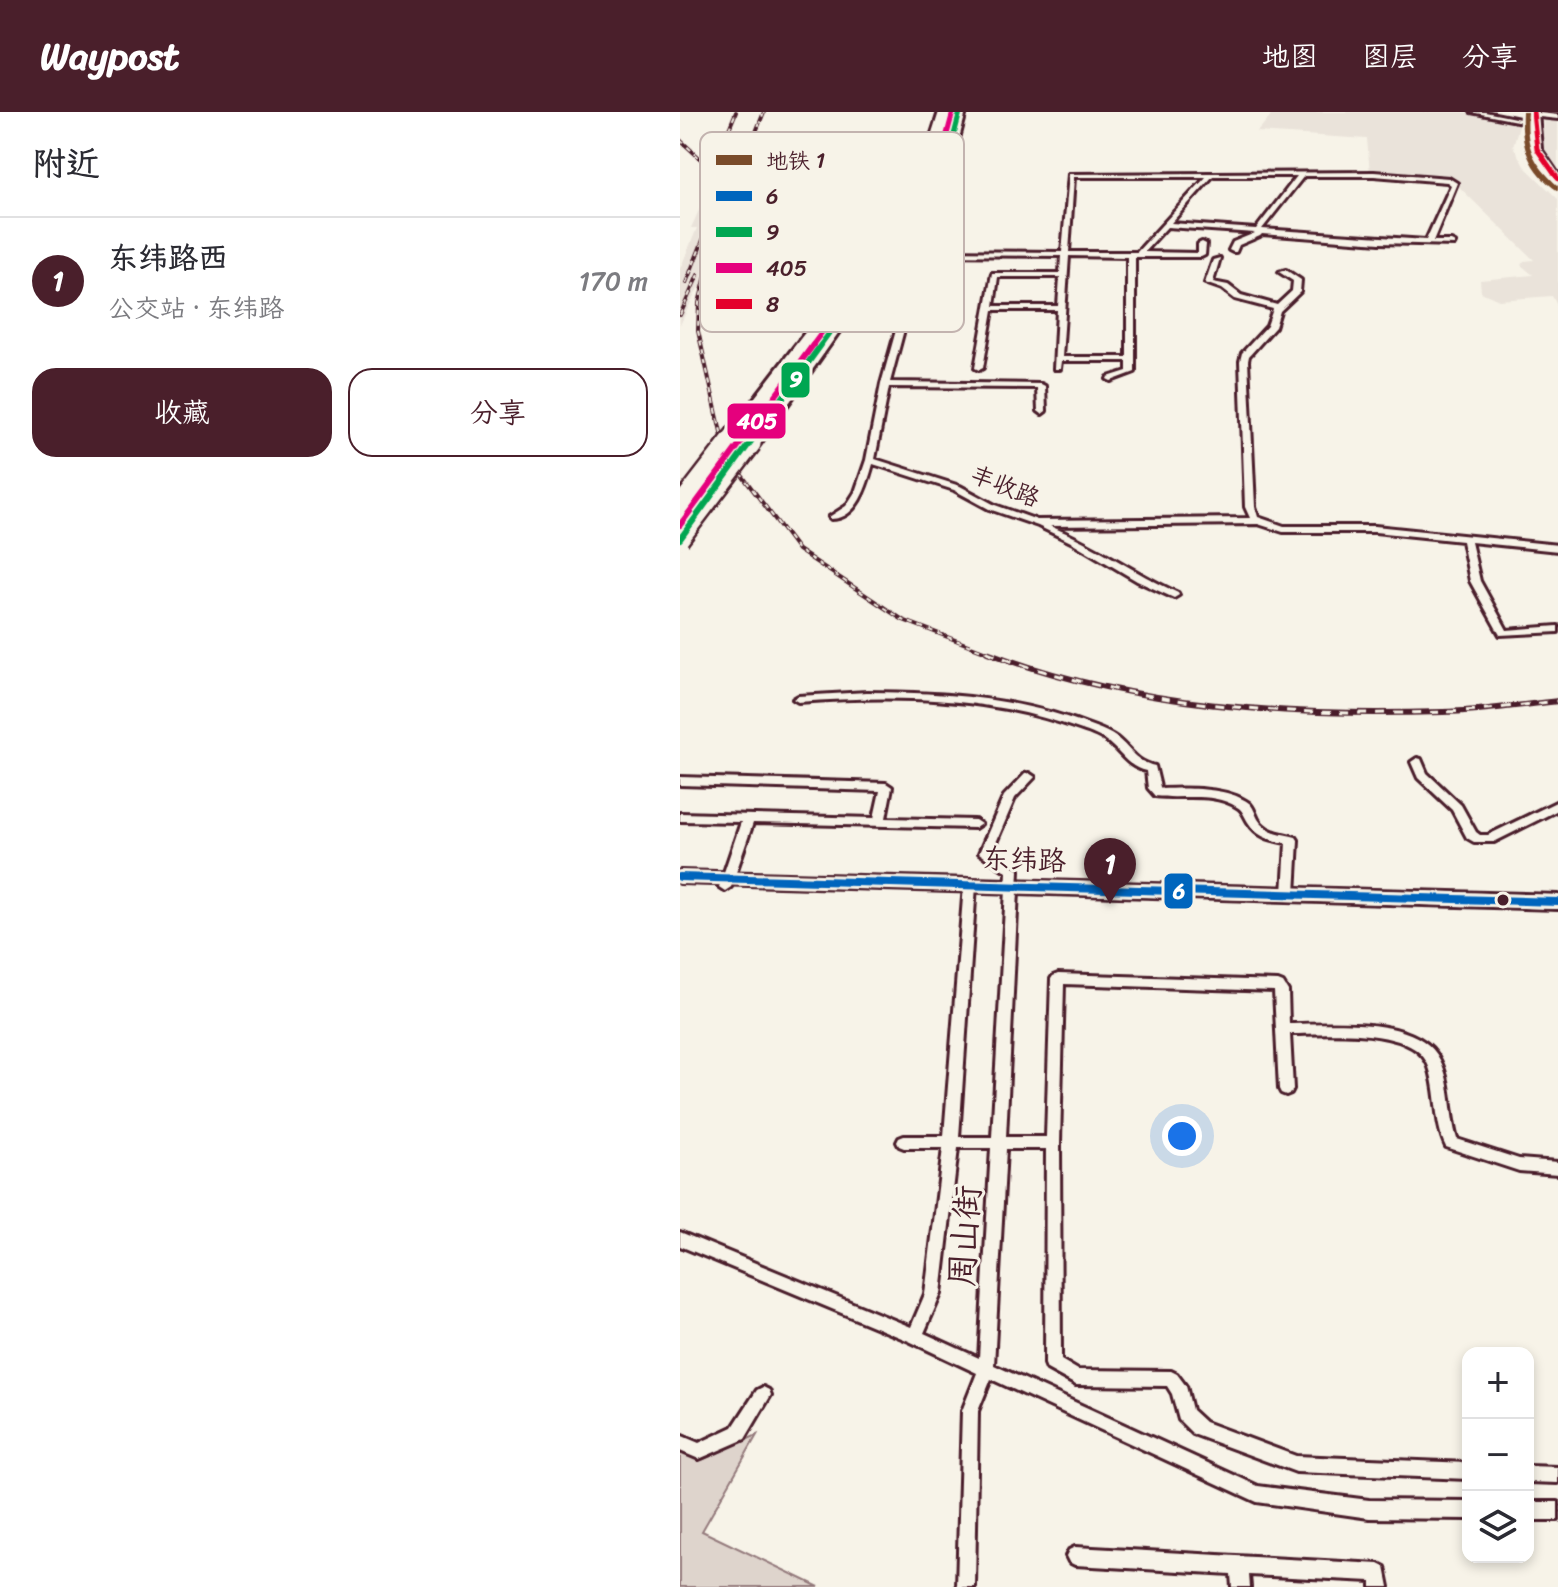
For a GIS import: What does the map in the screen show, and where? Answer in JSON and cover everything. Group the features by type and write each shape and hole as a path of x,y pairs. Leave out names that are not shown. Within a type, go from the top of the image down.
{"highway":[{"path":"939,132 945,112"},
{"path":"956,132 960,112"},
{"path":"680,505 817,332"},
{"path":"680,539 752,444 828,332"}],"main road":[{"path":"1533,116 1532,144 1540,160 1558,179"},
{"name":"东纬路","path":"680,877 727,882 970,889 1558,902"},
{"name":"东纬路","path":"680,885 727,882"},
{"name":"东纬路","path":"1012,890 1558,910"}],"street":[{"path":"1474,112 1558,117"},
{"path":"1111,379 1131,372 1135,254 1168,225 1212,174"},
{"path":"1233,250 1236,244 1258,233 1302,174"},
{"path":"1131,359 1058,363 1071,175 1302,174 1406,176 1453,182 1455,184 1428,243"},
{"path":"1168,225 1451,243"},
{"path":"964,253 1201,255 1202,244"},
{"path":"1217,260 1209,283 1225,287 1238,297 1278,308"},
{"path":"1259,521 1254,518 1250,507 1244,361 1245,355 1271,327 1278,308 1296,292 1298,284 1293,276 1283,272"},
{"path":"979,368 995,275 1063,275"},
{"path":"990,308 1061,308"},
{"path":"834,517 849,508 860,492 900,332"},
{"path":"885,384 1041,386 1042,411"},
{"name":"丰收路","path":"870,460 957,488 992,507 1036,523 1259,521 1283,529 1375,529 1558,548"},
{"path":"1036,523 1075,538 1119,567 1174,595"},
{"path":"1466,539 1475,581 1504,633 1558,629"},
{"path":"798,699 843,696 1003,703 1100,732 1135,765 1151,769 1154,788 1159,793 1193,792 1234,799 1246,806 1254,826 1261,833 1292,840 1289,894"},
{"path":"1417,762 1422,775 1457,808 1471,835 1478,839 1490,839 1558,805"},
{"path":"1012,890 1013,870 985,853 1010,796 1029,777"},
{"path":"680,781 886,787 879,822"},
{"path":"680,817 975,824"},
{"path":"727,882 748,819"},
{"name":"周山街","path":"915,1336 933,1294 951,1143 970,889"},
{"name":"周山街","path":"966,1587 970,1411 986,1370 1012,890"},
{"path":"1286,1089 1281,991 1271,984 1058,979 1053,1143 1053,1364 1076,1377 1171,1379 1180,1391 1185,1414 1199,1428 1296,1464 1462,1471"},
{"path":"1283,1029 1391,1032 1411,1038 1435,1061 1451,1143 1519,1165 1558,1168"},
{"path":"904,1142 1053,1143"},
{"path":"680,1239 915,1336 1257,1494 1369,1509 1462,1510"},
{"path":"680,1443 699,1451 739,1433 763,1395"},
{"path":"1534,1474 1558,1475"},
{"path":"1534,1511 1558,1511"},
{"path":"1075,1556 1379,1573 1380,1587"},
{"path":"1240,1565 1241,1587"}],"shaded area":[{"path":"1274,112 1471,112 1520,122 1513,146 1524,166 1558,199 1558,307 1552,296 1499,300 1481,292 1480,280 1533,275 1521,265 1524,261 1534,260 1450,178 1370,173 1367,139 1257,132"},
{"path":"1545,117 1558,118 1558,172 1544,157 1540,146"},
{"path":"700,208 700,288 680,325 680,269 697,228 691,228"},
{"path":"757,1435 702,1531 819,1587 680,1587 680,1452 702,1460"}],"railway":[{"path":"728,132 736,112"},
{"path":"756,132 764,112"},
{"path":"680,140 700,158"},
{"path":"686,283 700,248"},
{"path":"680,315 698,275"},
{"path":"700,299 698,331 726,454 798,550 903,620 992,654"},
{"path":"987,652 1041,671 1097,685 1154,696 1270,710 1443,712 1558,701"}],"metro line":[{"name":"1","path":"1525,112 1525,136 1530,155 1558,189"}],"transit line":[{"name":"405","path":"948,132 953,112"},
{"name":"9","path":"955,132 960,112"},
{"name":"8","path":"1533,112 1537,149 1558,179"},
{"name":"405","path":"680,525 823,332"},
{"name":"9","path":"680,539 830,332"},
{"name":"6","path":"680,877 1558,902"}],"place":[{"name":"东纬路西","path":"1110,904"}]}
